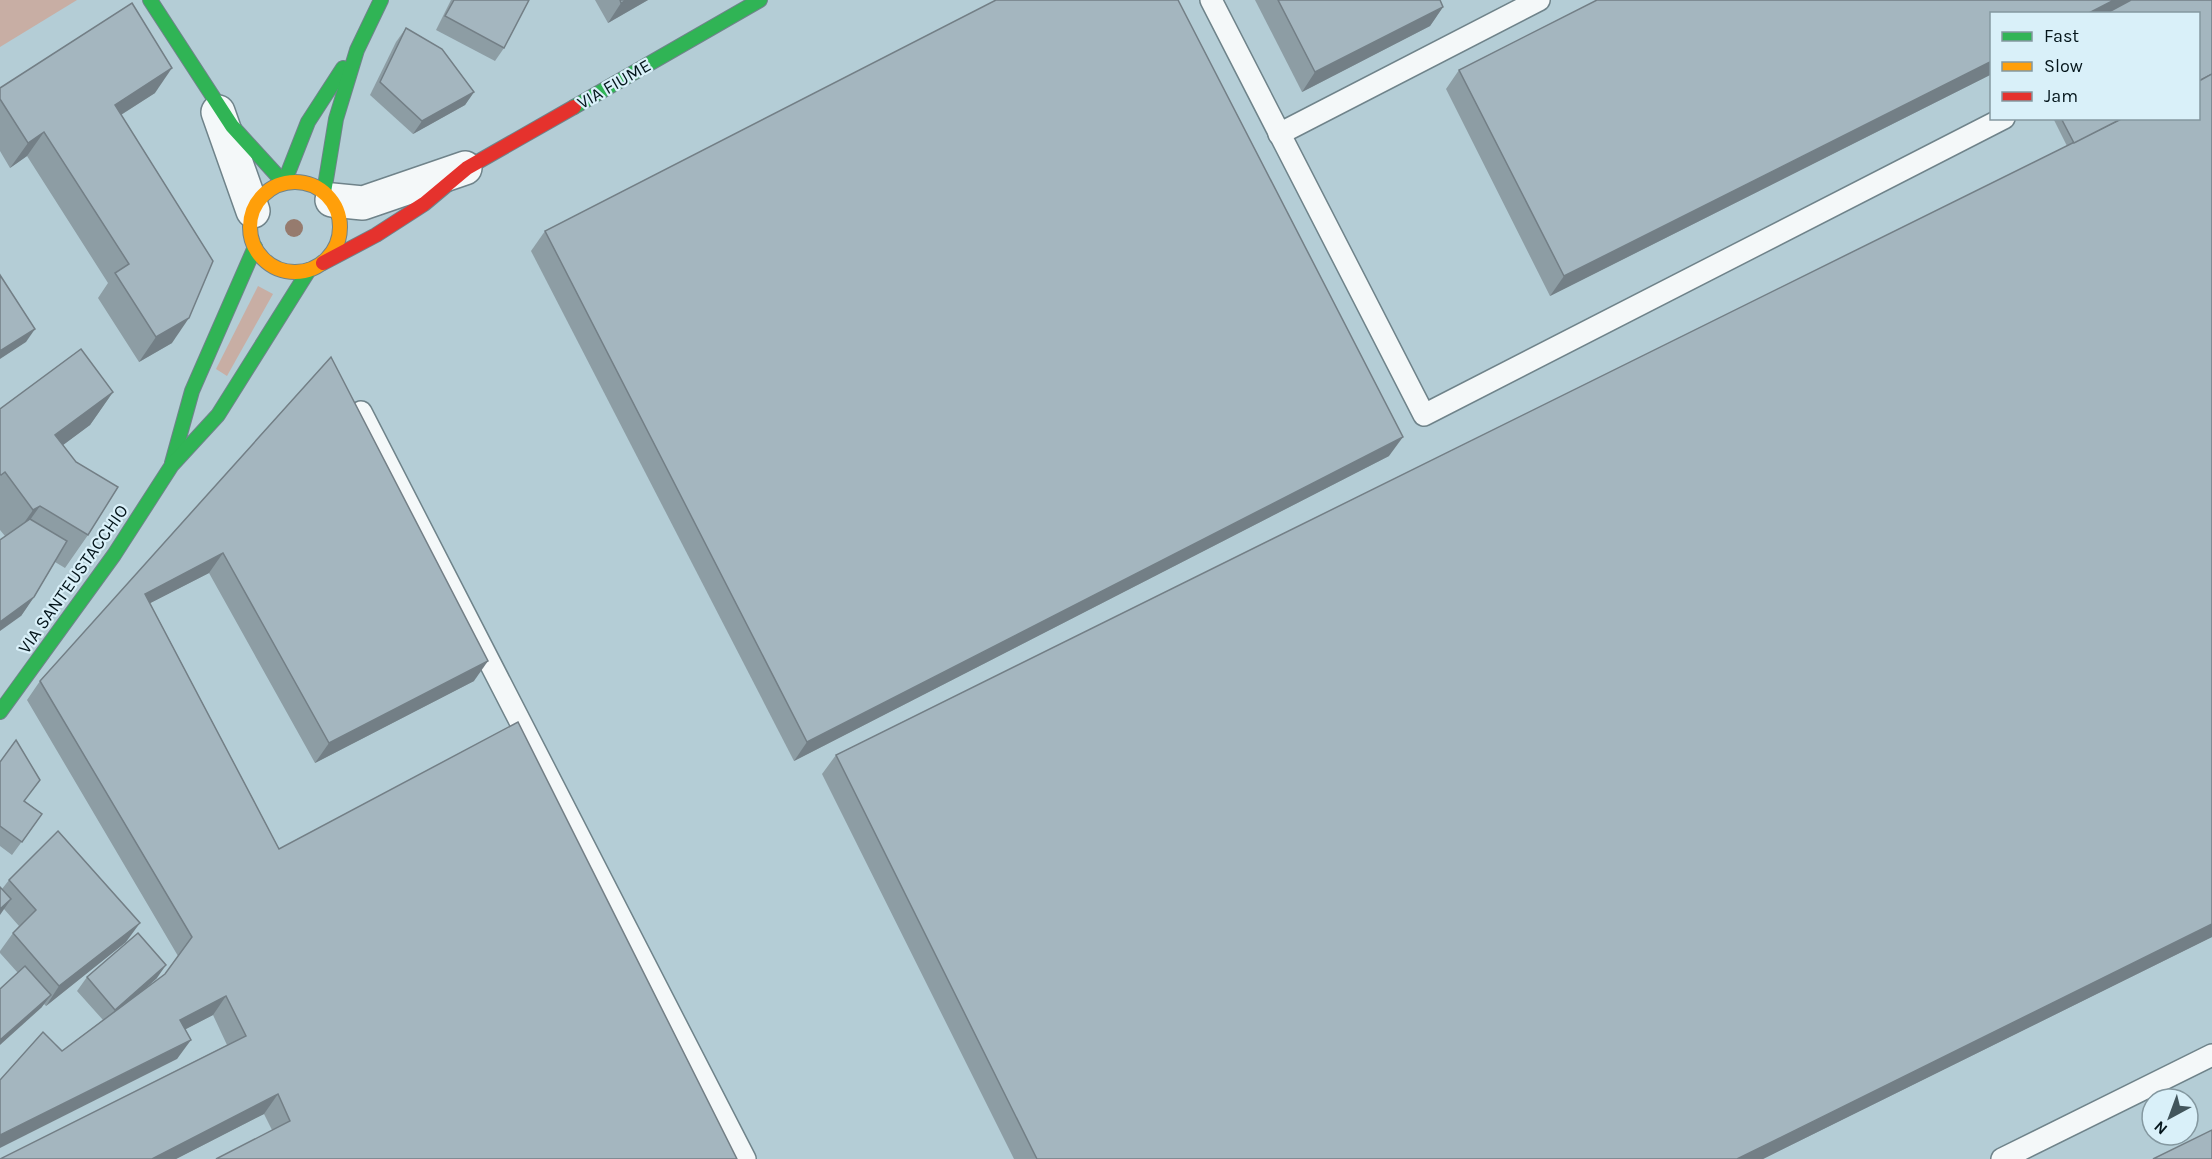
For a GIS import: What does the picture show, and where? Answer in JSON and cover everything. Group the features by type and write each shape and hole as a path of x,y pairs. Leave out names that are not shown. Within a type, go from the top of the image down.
{"street":[{"path":"150,0 210,94 238,133 284,183"},
{"path":"328,196 336,119 357,50 381,0"},
{"name":"VIA FIUME","path":"323,262 376,235 424,204 467,168 760,0"},
{"path":"284,183 298,138 312,111 357,50"},
{"path":"210,94 226,132 253,211"},
{"name":"VIA FIUME","path":"328,196 363,203 467,168"},
{"path":"253,211 260,198 271,189 284,183 305,183 328,196 339,216 340,233 334,249 323,262 309,270 297,272 272,266 255,247"},
{"name":"VIA SANT'EUSTACCHIO","path":"172,465 192,390 255,247 251,235 253,211"},
{"name":"VIA SANT'EUSTACCHIO","path":"0,712 114,555 172,465 218,415 309,270"}],"lane":[{"path":"1211,0 1424,415 2000,120"},
{"path":"1279,134 1539,0"},
{"path":"361,412 745,1159"},
{"path":"2002,1159 2212,1055"}],"shaded area":[{"path":"0,0 77,0 0,47"},
{"path":"258,286 273,294 227,376 216,369"}],"building":[{"path":"454,0 529,0 504,48 445,16"},
{"path":"996,0 1178,0 1403,437 807,742 545,231"},
{"path":"1278,0 1440,0 1443,7 1315,72"},
{"path":"1597,0 2114,0 2091,12 1990,12 1990,62 1564,276 1459,70"},
{"path":"2131,0 2212,0 2212,74 2200,80 2200,12 2109,12"},
{"path":"132,3 172,68 115,105 213,261 189,318 156,337 115,273 129,264 44,132 28,143 0,99 0,88"},
{"path":"406,28 442,49 474,92 422,121 380,82"},
{"path":"2212,74 2212,924 1737,1159 1037,1159 836,755 2119,120 2200,120 2200,80"},
{"path":"2062,120 2119,120 2074,143"},
{"path":"0,275 35,329 0,351"},
{"path":"81,349 113,392 55,435 76,462 118,487 88,535 40,506 33,510 5,472 0,474 0,409"},
{"path":"331,357 488,661 329,743 223,553 145,594 279,849 518,722 737,1159 216,1159 290,1121 278,1094 152,1159 0,1159 246,1036 226,996 180,1020 191,1040 0,1135 0,1080 43,1032 62,1051 165,974 192,937 40,681"},
{"path":"30,519 67,541 34,597 0,622 0,540"},
{"path":"16,740 40,780 24,801 42,814 22,842 0,826 0,762"},
{"path":"58,831 140,923 59,986 13,933 36,910 9,880"},
{"path":"0,887 11,899 0,909"},
{"path":"138,933 166,965 115,1010 87,977"},
{"path":"25,966 51,995 0,1040 0,989"},
{"path":"2212,1130 2212,1159 2153,1159 2177,1147 2200,1147 2200,1136"}],"traffic: fast":[{"path":"150,0 232,126 284,183"},
{"path":"324,192 336,119 357,50 381,0"},
{"path":"574,107 760,0"},
{"path":"284,183 308,122 343,68"},
{"path":"172,463 192,391 255,247"},
{"path":"0,712 114,555 172,465 218,415 309,270"}],"traffic: slow":[{"path":"295,182 312,186 327,195 336,210 340,227 336,244 327,259 312,268 295,272 278,268 263,259 254,244 250,227 254,210 263,195 278,186 295,182"}],"traffic: jam":[{"path":"323,263 376,235 424,204 467,168 574,107"}]}
